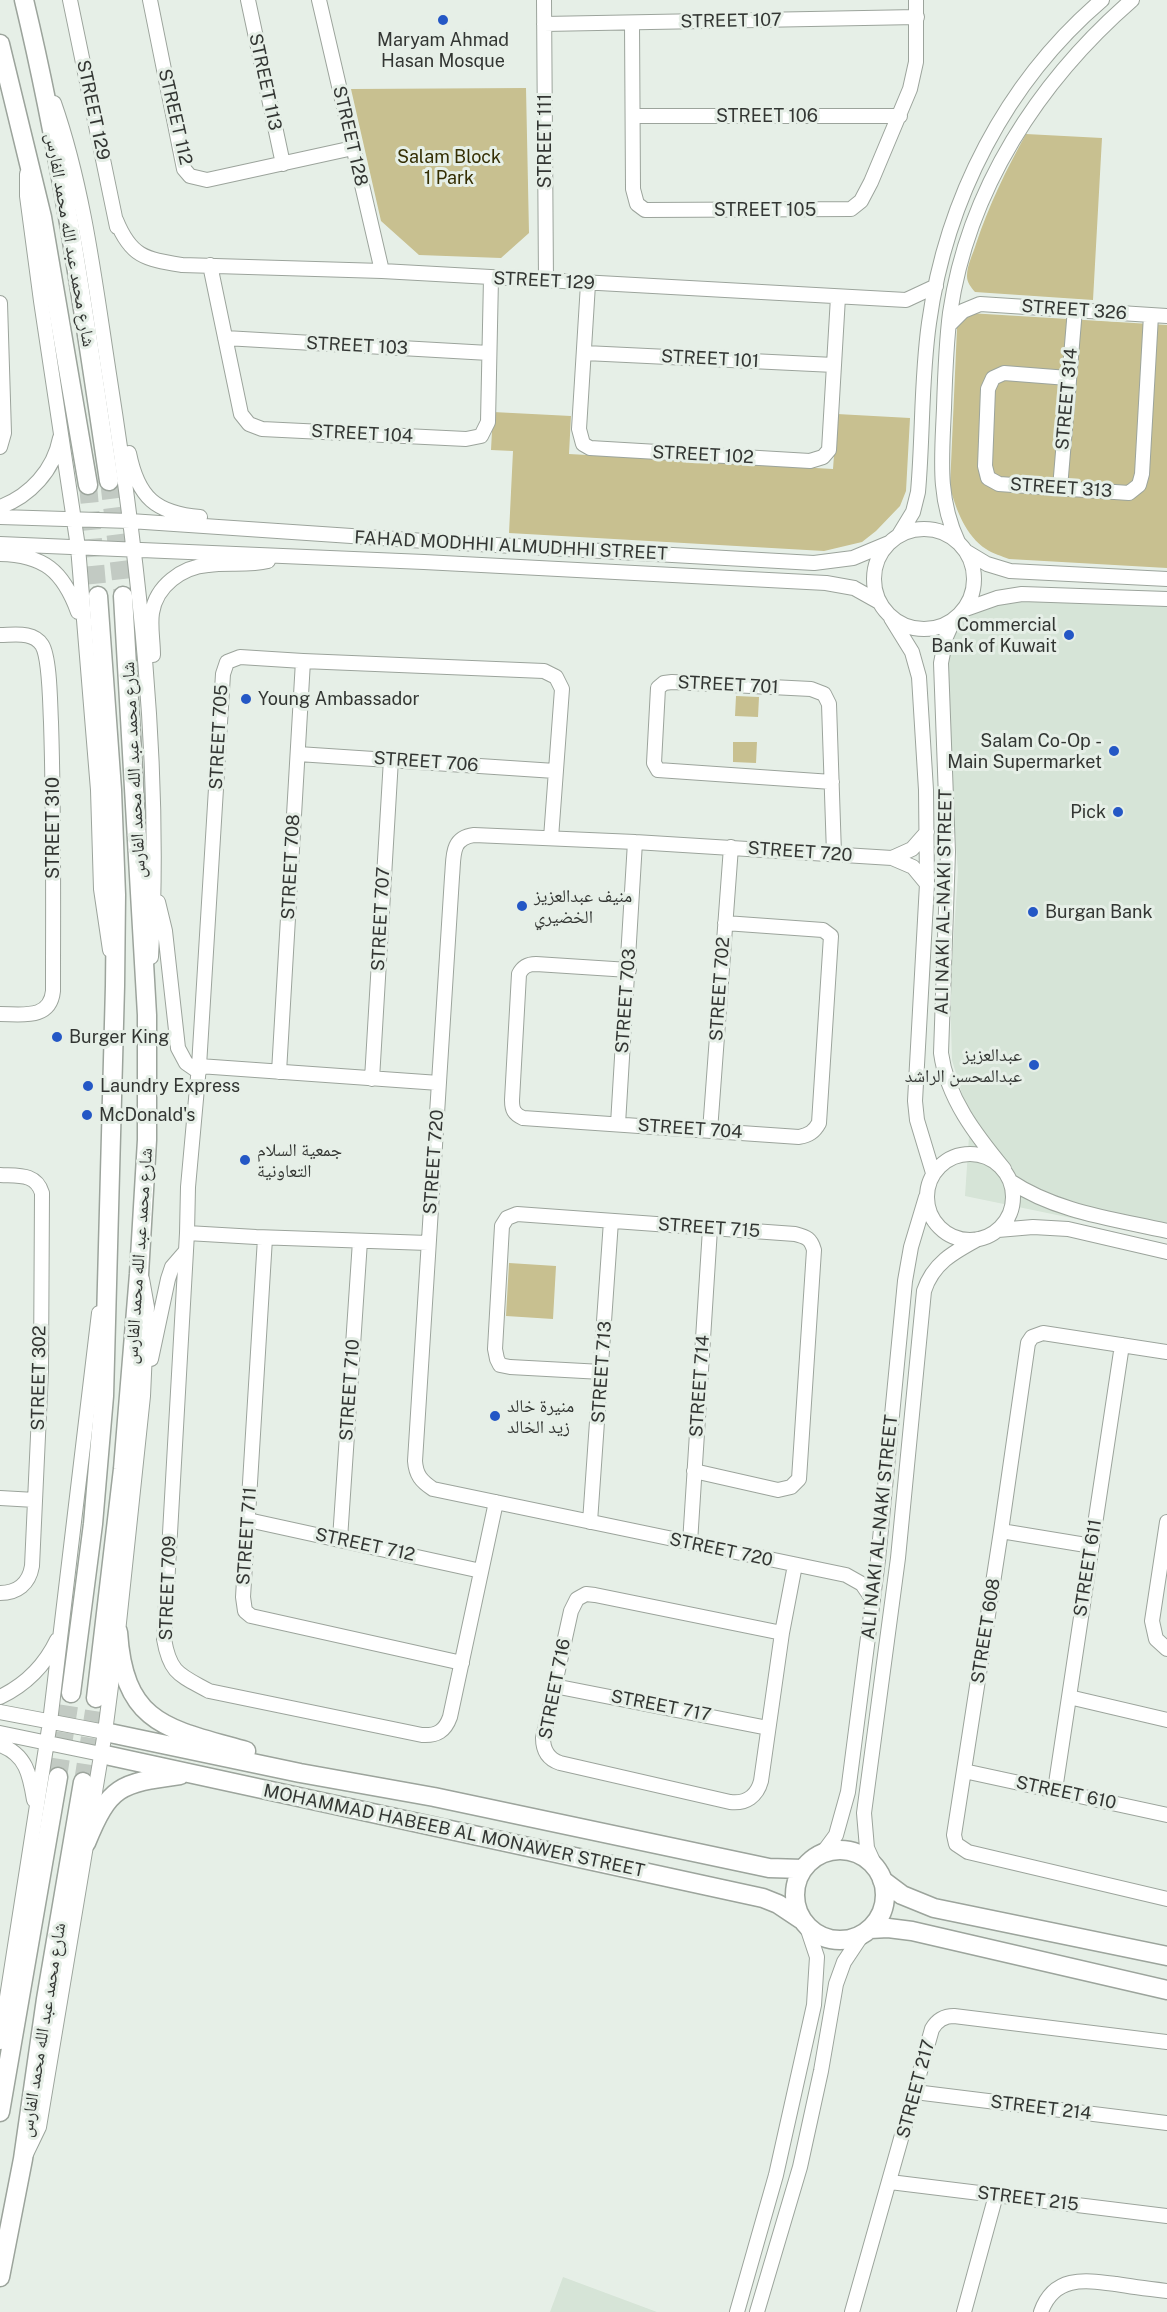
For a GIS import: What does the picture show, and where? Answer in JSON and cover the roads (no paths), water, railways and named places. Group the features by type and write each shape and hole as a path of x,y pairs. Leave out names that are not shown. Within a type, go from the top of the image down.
{"main road":[{"name":"شارع محمد عبد الله محمد الفارس","path":"24,0 39,64 78,273 109,481"},
{"name":"شارع محمد عبد الله محمد الفارس","path":"0,44 38,196 88,484"},
{"name":"شارع محمد عبد الله محمد الفارس","path":"71,1693 100,1453 108,1267 116,971 112,790 98,596"},
{"name":"شارع محمد عبد الله محمد الفارس","path":"96,1698 123,1469 140,1274 147,1140 147,1016 123,596"},
{"path":"118,1632 120,1659 127,1682 137,1701 151,1717 180,1732 257,1754 300,1773"},
{"name":"MOHAMMAD HABEEB AL MONAWER STREET","path":"105,1732 300,1773 434,1797 769,1868 803,1869"},
{"name":"MOHAMMAD HABEEB AL MONAWER STREET","path":"101,1754 763,1898 778,1904 804,1924"},
{"path":"86,1843 101,1809 120,1789 138,1781 193,1773"},
{"name":"شارع محمد عبد الله محمد الفارس","path":"0,2112 58,1777"},
{"name":"شارع محمد عبد الله محمد الفارس","path":"0,2277 23,2159 46,1999 82,1782"},
{"path":"1167,1956 934,1908 903,1895 880,1875 868,1860 856,1853 841,1850 822,1854 813,1859 803,1869 796,1882 794,1896 797,1910 804,1924 822,1937 837,1941 888,1928 912,1931 1167,1990"},
{"path":"866,1932 879,1918 883,1909 885,1895 880,1875"}],"street":[{"name":"STREET 129","path":"70,0 120,242 133,259 151,267 210,265 382,271 906,300 936,286"},
{"name":"STREET 112","path":"150,0 184,169 190,176 207,180 353,148"},
{"name":"STREET 113","path":"248,0 283,164"},
{"name":"STREET 128","path":"319,0 382,271"},
{"name":"STREET 111","path":"544,0 546,281"},
{"name":"STREET 105","path":"632,23 633,189 637,204 645,210 851,209 861,201 910,89 916,62 916,0"},
{"path":"1057,75 1052,71 1052,61 1108,0"},
{"path":"959,615 974,588 974,575 944,503 941,479 949,325 957,279 973,226 995,174 1024,120 1057,75 1091,37 1132,0"},
{"path":"1092,3 1048,53 999,122 960,203 936,286 929,323 916,502 910,520 881,552 874,570 875,590 879,602 891,618 911,628 922,629 945,625 959,615 997,598 1022,594 1167,599"},
{"name":"STREET 107","path":"544,24 917,17"},
{"path":"39,64 62,127 74,171 115,410 130,521 148,686 154,888 147,1016"},
{"name":"STREET 106","path":"634,117 900,116"},
{"path":"28,163 27,196 78,547 98,790 101,889 108,941 116,971"},
{"name":"STREET 104","path":"210,265 241,414 249,424 262,429 466,439 476,438 484,432 488,422 491,278"},
{"path":"957,279 966,294 980,304"},
{"name":"STREET 102","path":"588,284 579,429 583,444 590,448 810,461 824,457 829,450 838,297"},
{"path":"906,300 921,309 929,323"},
{"path":"0,303 4,433 0,447"},
{"path":"949,325 963,311 980,304"},
{"name":"STREET 326","path":"980,304 1167,316"},
{"name":"STREET 314","path":"1060,488 1075,309"},
{"name":"STREET 313","path":"1068,378 1004,373 993,378 988,389 985,466 988,478 999,484 1129,493 1139,485 1142,474 1151,315"},
{"name":"STREET 103","path":"225,338 489,353"},
{"name":"STREET 101","path":"585,353 834,365"},
{"path":"115,410 137,482 146,496 159,507 183,516 262,523 327,535"},
{"path":"0,507 22,496 38,482 55,454 61,433"},
{"path":"921,441 931,446 942,443"},
{"name":"FAHAD MODHHI ALMUDHHI STREET","path":"0,517 130,521 789,562 840,561 866,554 894,539"},
{"path":"894,539 911,530 936,530 987,564 1010,571 1167,579"},
{"name":"FAHAD MODHHI ALMUDHHI STREET","path":"0,544 786,581 845,586 863,592 879,602"},
{"path":"0,554 30,557 44,563 57,573 70,592 84,629"},
{"path":"148,686 153,659 152,612 157,597 165,586 180,574 198,566 255,564 284,556"},
{"path":"786,581 792,572 789,562"},
{"name":"ALI NAKI AL-NAKI STREET","path":"959,615 946,638 942,655 948,852 941,1041 943,1065 954,1098 1007,1175"},
{"name":"ALI NAKI AL-NAKI STREET","path":"891,618 906,639 917,664 922,718 927,884 915,1101 917,1119 933,1173"},
{"name":"STREET 310","path":"0,635 30,636 38,640 45,652 50,699 52,766 53,992 50,1005 38,1013 0,1014"},
{"name":"STREET 705","path":"186,1233 199,1069 224,668 227,662 240,657 544,671 556,677 562,688 551,838"},
{"name":"STREET 708","path":"279,1072 303,661"},
{"name":"STREET 701","path":"832,782 658,770 654,763 658,688 664,683 672,682 811,688 826,696 829,704 832,782 834,854"},
{"path":"922,718 932,714 939,715 943,720"},
{"name":"STREET 706","path":"298,754 555,771"},
{"name":"STREET 707","path":"372,1078 391,759"},
{"path":"892,858 912,849 927,832"},
{"name":"STREET 720","path":"873,1599 862,1584 846,1575 433,1489 421,1481 416,1471 428,1243 456,847 459,840 465,836 474,836 731,847 892,858 913,867 927,884"},
{"name":"STREET 703","path":"618,1124 635,842"},
{"name":"STREET 702","path":"710,1131 731,847"},
{"path":"154,888 165,931 178,1048 186,1063 199,1069 439,1083"},
{"name":"STREET 704","path":"629,970 536,964 528,964 522,969 519,974 512,1100 512,1108 516,1115 523,1118 710,1131 799,1137 808,1135 819,1123 831,936 823,930 725,923"},
{"path":"178,1048 200,1050"},
{"path":"1167,1231 1057,1205 1032,1195 1007,1175 993,1160 981,1154 967,1153 954,1156 942,1163 933,1173 928,1184 926,1197 933,1221 953,1237 966,1240 978,1239 998,1230 1033,1227 1068,1229 1167,1252"},
{"name":"STREET 302","path":"0,1175 29,1177 40,1186 42,1193 41,1371 32,1566 29,1577 19,1589 9,1593 0,1593"},
{"path":"998,1230 1007,1220 1012,1208 1013,1194 1007,1175"},
{"name":"ALI NAKI AL-NAKI STREET","path":"822,1854 836,1835 847,1798 878,1560 905,1281 911,1247 926,1197"},
{"name":"STREET 715","path":"602,1372 500,1365 495,1349 502,1226 507,1218 517,1214 795,1234 811,1241 814,1250 799,1479 791,1487 778,1490 694,1471"},
{"name":"STREET 713","path":"590,1522 611,1221"},
{"name":"STREET 714","path":"690,1543 710,1229"},
{"path":"186,1233 428,1243"},
{"name":"STREET 709","path":"186,1233 164,1639 168,1659 180,1675 209,1691 432,1735 440,1733 447,1726 496,1502"},
{"name":"STREET 711","path":"265,1238 243,1605 245,1611 251,1616 462,1663"},
{"name":"ALI NAKI AL-NAKI STREET","path":"880,1875 867,1848 864,1813 898,1558 924,1291 931,1274 943,1260 978,1239"},
{"name":"STREET 710","path":"340,1539 360,1241"},
{"path":"143,1396 168,1279 172,1267 185,1252"},
{"path":"0,2042 51,1722 101,1291 108,1267"},
{"path":"23,2159 33,2144 39,2127 105,1732 143,1396 147,1307 145,1288 140,1274"},
{"name":"STREET 608","path":"1167,1352 1043,1334 1036,1335 1030,1340 1027,1347 954,1835 956,1844 963,1850 1167,1899"},
{"name":"STREET 611","path":"1055,1790 1122,1345"},
{"path":"0,1498 35,1500"},
{"name":"STREET 712","path":"249,1520 481,1571"},
{"path":"1167,1522 1152,1621 1156,1639 1167,1649"},
{"path":"1001,1531 1092,1546"},
{"path":"846,1575 863,1571 878,1560"},
{"name":"STREET 716","path":"782,1633 586,1594 577,1599 572,1606 543,1738 544,1747 552,1759 560,1763 730,1802 746,1801 757,1791 761,1781 782,1633 795,1565"},
{"path":"0,1697 16,1688 34,1673 50,1654 61,1633"},
{"name":"STREET 717","path":"554,1686 768,1728"},
{"path":"1069,1697 1167,1720"},
{"path":"0,1712 105,1732"},
{"path":"0,1733 101,1754"},
{"path":"0,1745 16,1753 26,1765 31,1780 36,1814"},
{"name":"STREET 610","path":"964,1771 1167,1815"},
{"path":"737,2312 771,2194 814,2005 817,1957 804,1924"},
{"path":"757,2312 800,2167 839,1973 852,1948 866,1932"},
{"name":"STREET 217","path":"852,2312 932,2029 937,2022 949,2016 1167,2042"},
{"name":"STREET 214","path":"915,2092 1167,2123"},
{"name":"STREET 215","path":"890,2182 1167,2216"},
{"path":"964,2312 996,2195"},
{"path":"1041,2312 1046,2301 1056,2290 1077,2281 1167,2291"}],"tunnel":[{"path":"109,481 123,596"},
{"path":"88,485 98,596"},
{"path":"58,1777 71,1693"},
{"path":"83,1782 96,1698"}],"place":[{"name":"Maryam Ahmad Hasan Mosque","path":"443,20"},
{"name":"Commercial Bank of Kuwait","path":"1069,635"},
{"name":"Young Ambassador","path":"246,699"},
{"name":"Salam Co-Op - Main Supermarket","path":"1114,751"},
{"name":"Pick","path":"1118,812"},
{"name":"منيف عبدالعزيز الخضيري","path":"522,906"},
{"name":"Burgan Bank","path":"1033,912"},
{"name":"Burger King","path":"57,1037"},
{"name":"عبدالعزيز عبدالمحسن الراشد","path":"1034,1065"},
{"name":"Laundry Express","path":"88,1086"},
{"name":"McDonald's","path":"87,1115"},
{"name":"جمعية السلام التعاونية","path":"245,1160"},
{"name":"منيرة خالد زيد الخالد","path":"495,1416"}],"park label":[{"name":"Salam Block 1 Park","path":"449,167"}]}
